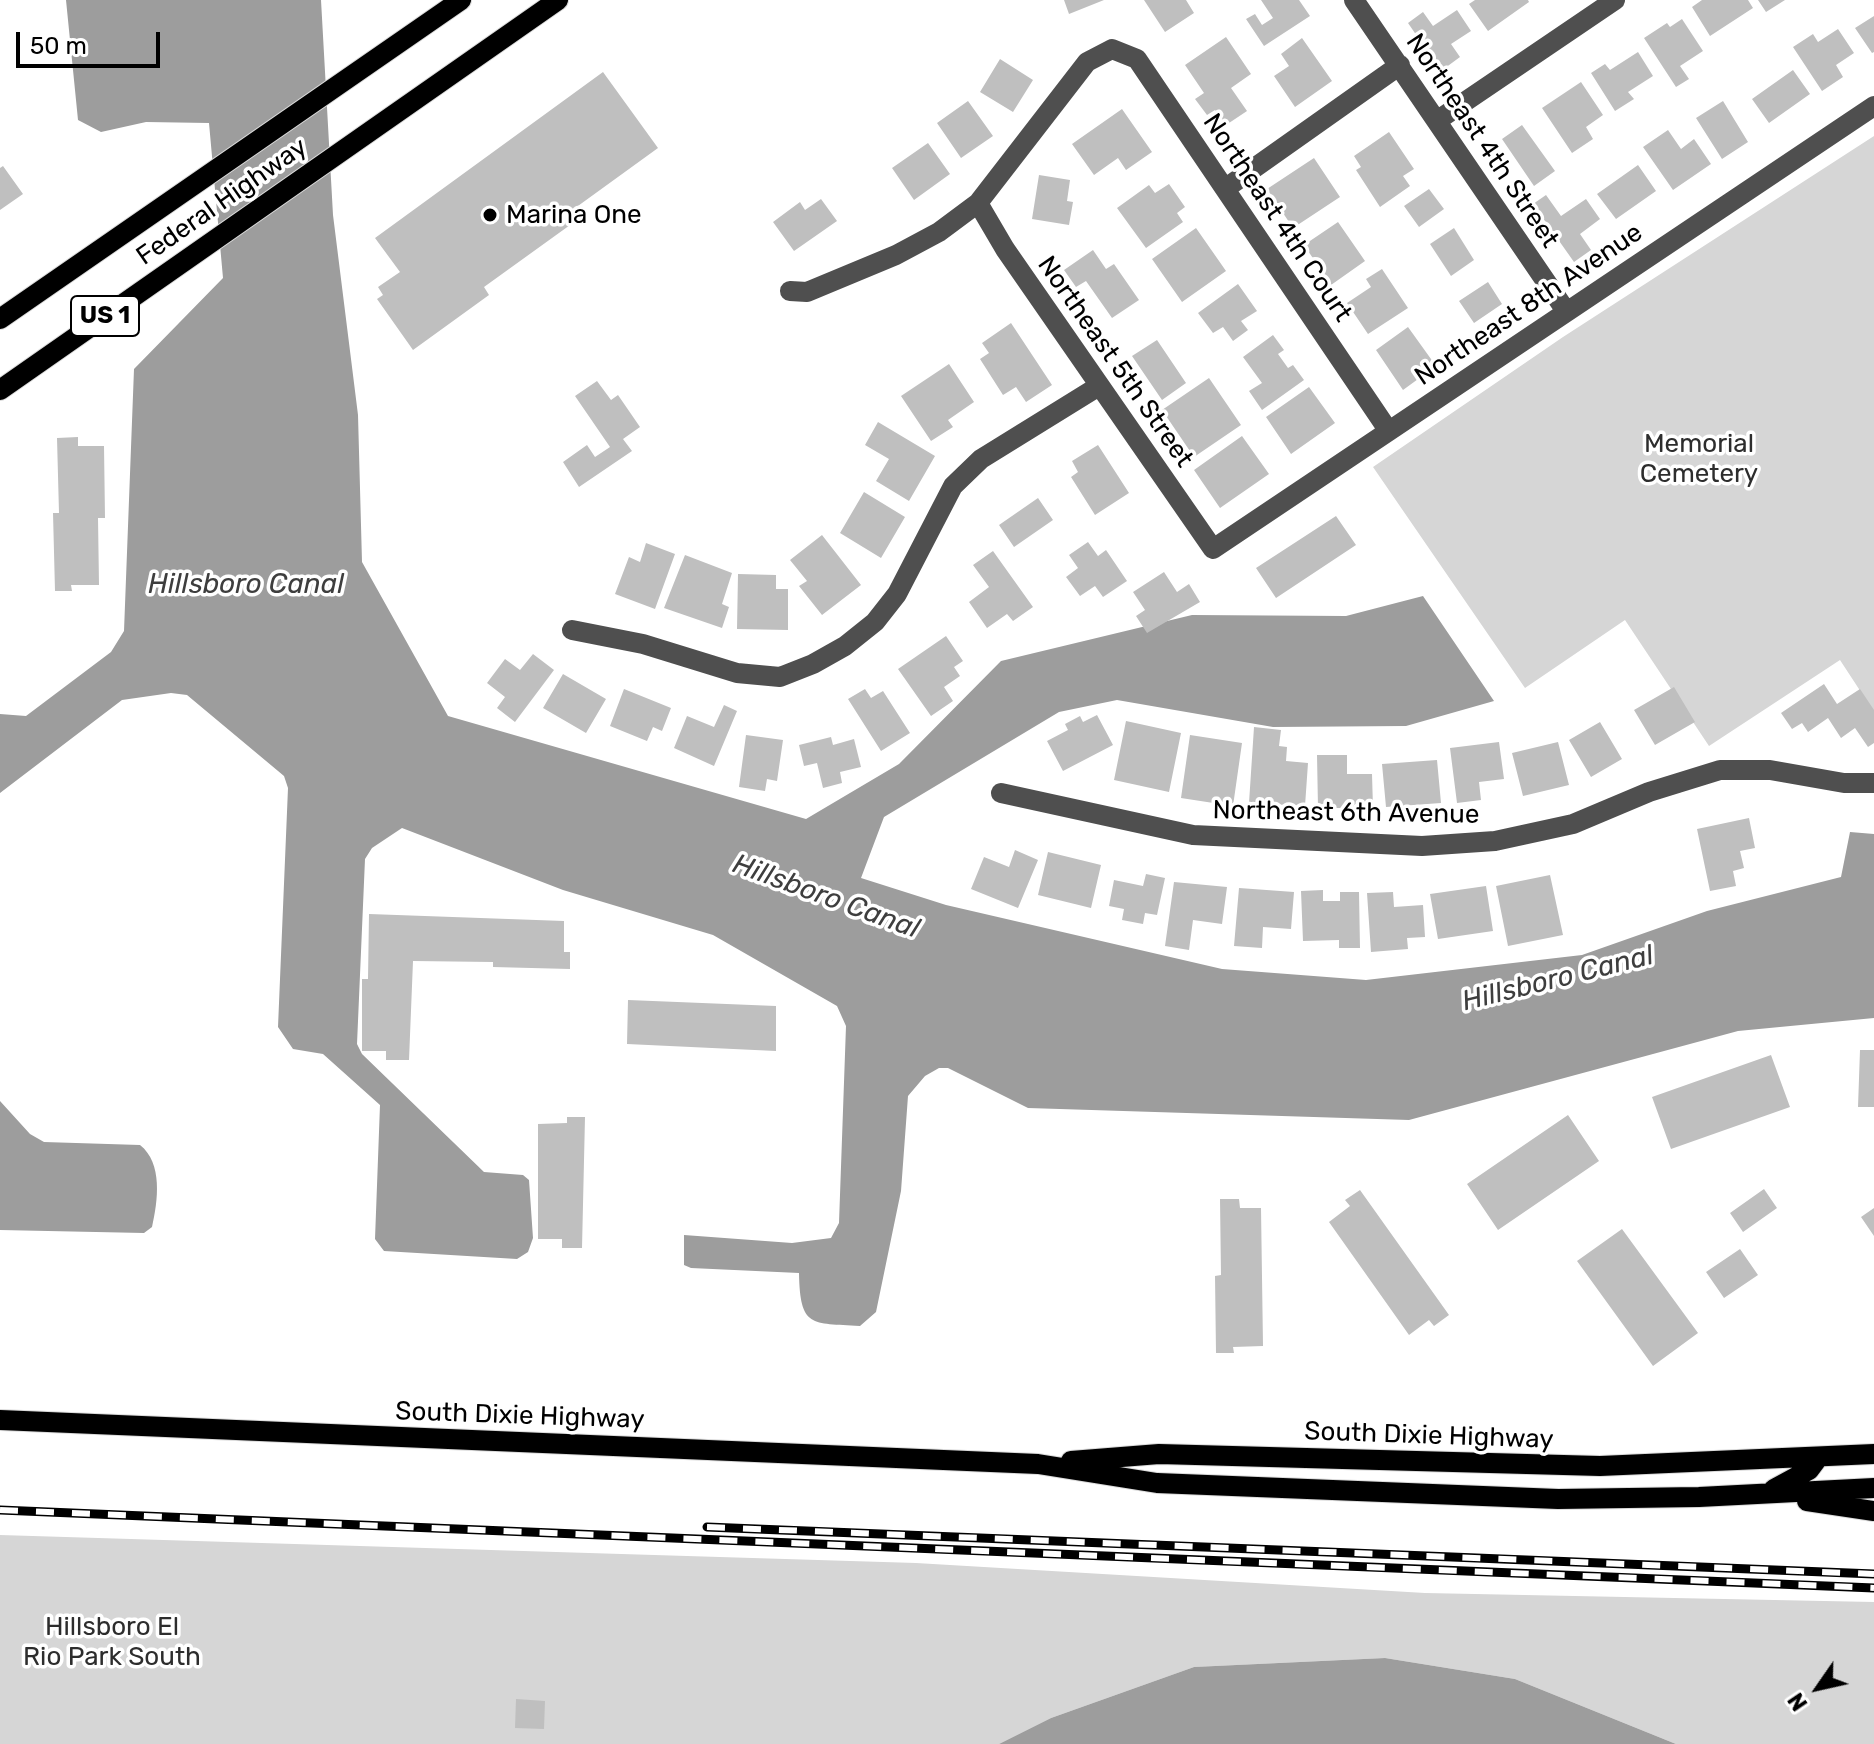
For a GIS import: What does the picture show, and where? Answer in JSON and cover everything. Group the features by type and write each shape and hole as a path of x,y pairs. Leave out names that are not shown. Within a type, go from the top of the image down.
{"main road":[{"name":"Federal Highway","path":"0,319 208,178 461,0"},
{"name":"Federal Highway","path":"0,390 558,0"},
{"name":"South Dixie Highway","path":"0,1420 1038,1464 1189,1484 1558,1499 1764,1494"},
{"name":"South Dixie Highway","path":"1038,1464 1159,1454 1600,1466 1874,1454"},
{"path":"1764,1494 1809,1470 1818,1458"},
{"path":"1764,1494 1874,1488"},
{"path":"1764,1494 1874,1511"}],"street":[{"name":"Northeast 4th Street","path":"1354,0 1566,311"},
{"path":"1438,120 1615,0"},
{"name":"Northeast 4th Court","path":"978,203 1087,62 1112,49 1137,59 1388,430"},
{"path":"1226,188 1400,65"},
{"name":"Northeast 8th Avenue","path":"1213,549 1874,106"},
{"path":"790,291 807,292 896,255 939,232 978,203"},
{"name":"Northeast 5th Street","path":"978,203 1099,386 1213,549"},
{"path":"572,630 643,644 737,673 780,677 813,664 845,646 875,622 897,594 953,486 981,459 1099,386"},
{"name":"Northeast 6th Avenue","path":"1001,793 1193,835 1422,846 1495,841 1573,824 1649,792 1720,770 1770,770 1844,783 1874,783"}],"green space":[{"name":"Memorial Cemetery","path":"1874,136 1874,712 1840,660 1709,746 1625,620 1525,688 1373,467 1563,337"},
{"name":"Hillsboro El Rio Park South","path":"0,1535 916,1563 1425,1593 1874,1602 1874,1744 1676,1744 1515,1679 1385,1658 1194,1667 1051,1718 999,1744 0,1744"}],"water":[{"name":"Hillsboro Canal","path":"66,0 321,0 333,215 358,415 362,562 448,716 806,819 899,764 1001,661 1192,615 1346,616 1423,596 1494,701 1406,726 1273,727 1117,700 1059,712 884,817 861,878 946,905 1222,969 1366,980 1582,955 1707,911 1841,877 1850,832 1874,834 1874,1018 1738,1031 1409,1120 1028,1108 948,1068 939,1068 925,1076 908,1096 901,1191 876,1312 860,1326 830,1324 812,1319 806,1313 799,1273 691,1268 684,1265 684,1235 792,1243 831,1238 839,1223 846,1026 837,1006 713,935 563,890 402,828 372,848 365,859 357,1044 362,1054 484,1172 523,1175 529,1180 533,1238 528,1252 517,1259 384,1251 375,1239 380,1105 323,1054 293,1049 278,1027 288,788 284,776 187,695 171,693 122,700 0,793 0,714 26,716 111,652 124,631 134,369 223,278 209,123 146,122 101,132 78,120"},
{"path":"0,1101 30,1134 44,1142 140,1145 152,1162 157,1183 152,1227 144,1233 0,1230"},
{"path":"1385,1658 1515,1679 1676,1744 999,1744 1051,1718 1194,1667"}],"building":[{"path":"1064,0 1104,0 1069,14"},
{"path":"1144,0 1186,0 1194,13 1165,32"},
{"path":"1261,0 1299,0 1310,16 1264,46 1246,19 1255,14 1262,25 1273,18"},
{"path":"1475,0 1529,2 1488,31 1469,4"},
{"path":"1702,0 1748,0 1753,8 1710,36 1692,7"},
{"path":"1758,0 1785,0 1766,12"},
{"path":"1457,10 1471,31 1451,44 1460,57 1441,71 1408,23 1423,12 1433,26"},
{"path":"1874,16 1874,52 1872,53 1855,28"},
{"path":"1682,19 1703,51 1680,66 1689,79 1676,87 1644,38 1667,23 1670,27"},
{"path":"1838,29 1854,53 1836,65 1843,77 1822,91 1793,47 1813,34 1818,42"},
{"path":"1226,37 1251,74 1231,88 1247,111 1226,125 1215,110 1207,115 1195,99 1204,93 1185,65"},
{"path":"1302,38 1332,81 1295,107 1274,76 1289,66 1281,54"},
{"path":"1638,52 1653,76 1628,92 1634,99 1615,111 1591,73 1605,64 1610,70"},
{"path":"1000,59 1033,80 1013,112 980,92"},
{"path":"1793,70 1810,94 1769,123 1752,99"},
{"name":"Marina One","path":"603,72 658,148 571,211 577,220 484,287 489,295 413,350 377,299 383,295 378,287 400,272 375,238"},
{"path":"1581,82 1603,115 1586,127 1593,139 1572,153 1542,108"},
{"path":"968,101 993,136 961,158 937,123"},
{"path":"1723,101 1748,142 1722,159 1696,118"},
{"path":"1122,109 1152,152 1126,170 1118,158 1094,175 1072,144"},
{"path":"1522,125 1555,171 1534,186 1502,139"},
{"path":"1668,130 1681,149 1694,139 1711,164 1673,190 1643,147"},
{"path":"1389,132 1414,169 1403,176 1410,186 1380,207 1356,170 1361,167 1354,156"},
{"path":"928,143 950,174 914,200 892,168"},
{"path":"1314,158 1340,197 1293,228 1267,189"},
{"path":"1638,165 1656,191 1616,219 1597,194"},
{"path":"3,166 23,194 0,210 0,168"},
{"path":"1039,175 1070,180 1067,201 1073,202 1069,225 1032,219"},
{"path":"1169,184 1185,207 1177,213 1183,222 1146,248 1117,208 1149,185 1155,193"},
{"path":"1429,189 1444,209 1419,227 1404,206"},
{"path":"1546,195 1561,216 1586,199 1600,219 1580,234 1591,250 1574,262 1533,204"},
{"path":"821,199 837,221 794,251 773,222 800,202 805,210"},
{"path":"1338,222 1365,261 1331,285 1304,245"},
{"path":"1196,228 1226,271 1182,302 1152,259"},
{"path":"1454,228 1474,260 1451,276 1430,244"},
{"path":"1093,250 1106,269 1114,264 1139,300 1112,318 1086,281 1076,287 1064,270"},
{"path":"1382,269 1408,308 1368,334 1347,303 1371,287 1366,279"},
{"path":"1488,282 1502,304 1474,323 1459,301"},
{"path":"1238,284 1257,311 1241,321 1248,330 1233,341 1223,327 1213,333 1198,313"},
{"path":"1011,323 1052,385 1026,402 1016,387 1003,395 980,359 989,353 982,343"},
{"path":"1408,327 1436,366 1403,390 1376,350"},
{"path":"1273,335 1284,350 1278,354 1288,368 1293,365 1304,380 1262,410 1249,391 1262,383 1243,357"},
{"path":"1157,340 1186,383 1162,400 1132,356"},
{"path":"949,364 974,402 948,420 953,427 931,441 901,396"},
{"path":"1209,378 1241,425 1194,457 1162,410"},
{"path":"597,381 611,400 618,395 640,427 623,439 632,451 579,487 563,462 587,445 595,457 610,447 575,396"},
{"path":"1309,387 1335,423 1291,454 1266,417"},
{"path":"878,422 935,456 909,501 876,481 889,459 865,445"},
{"path":"1242,436 1269,474 1220,508 1194,470"},
{"path":"78,437 78,446 104,446 105,518 98,518 99,585 71,585 72,591 55,591 53,513 59,513 57,438"},
{"path":"1098,445 1129,493 1095,515 1071,477 1078,472 1072,461"},
{"path":"864,492 905,517 881,558 840,533"},
{"path":"1038,498 1053,520 1014,547 999,525"},
{"path":"1336,516 1356,545 1276,598 1256,568"},
{"path":"822,535 861,585 822,615 799,586 807,581 790,560"},
{"path":"1088,542 1098,556 1106,550 1127,581 1103,597 1095,586 1080,596 1066,577 1078,568 1069,555"},
{"path":"646,543 675,554 655,609 615,594 629,557 640,562"},
{"path":"993,551 1033,607 1013,621 1007,614 987,628 969,602 989,587 973,565"},
{"path":"685,555 732,573 722,604 729,607 722,628 664,608"},
{"path":"1164,572 1177,592 1189,584 1200,602 1147,633 1136,616 1145,610 1133,592"},
{"path":"738,574 776,575 776,589 788,589 788,630 737,629"},
{"path":"946,636 963,661 954,667 960,676 944,687 953,701 931,716 898,669"},
{"path":"533,654 554,670 515,722 497,708 505,697 487,683 505,659 520,670"},
{"path":"563,674 606,699 586,733 543,708"},
{"path":"1824,684 1837,704 1860,689 1874,710 1874,743 1868,747 1855,728 1841,738 1828,718 1808,732 1802,723 1792,729 1781,713"},
{"path":"1674,687 1695,722 1655,745 1634,710"},
{"path":"624,689 671,708 662,731 653,727 647,741 610,726"},
{"path":"865,689 871,698 883,691 910,733 881,751 848,699"},
{"path":"724,705 737,711 714,766 674,748 687,716 714,727"},
{"path":"1097,715 1113,745 1063,771 1047,741 1068,730 1065,724 1080,716 1083,722"},
{"path":"1126,721 1181,733 1169,792 1114,780"},
{"path":"1600,722 1622,759 1591,777 1569,740"},
{"path":"1254,727 1281,730 1279,746 1287,747 1286,761 1308,763 1305,806 1249,803"},
{"path":"746,735 783,740 777,781 767,779 765,791 739,787"},
{"path":"1190,735 1242,743 1233,806 1181,798"},
{"path":"831,737 833,745 854,739 861,767 840,772 842,783 823,788 817,763 804,766 799,745"},
{"path":"1499,742 1504,779 1479,782 1481,800 1457,803 1450,748"},
{"path":"1558,742 1569,785 1523,796 1512,753"},
{"path":"1317,755 1347,755 1347,774 1372,774 1373,808 1318,808"},
{"path":"1437,760 1441,803 1386,807 1382,764"},
{"path":"1749,818 1755,848 1740,851 1744,868 1733,871 1736,886 1710,891 1697,829"},
{"path":"1015,850 1038,860 1018,908 971,889 984,857 1009,867"},
{"path":"1048,852 1101,865 1091,908 1038,895"},
{"path":"1146,874 1165,878 1157,915 1145,913 1143,924 1122,920 1124,909 1109,906 1114,880 1143,886"},
{"path":"1550,875 1563,935 1508,946 1496,886"},
{"path":"1174,882 1227,887 1222,924 1193,920 1189,950 1165,946"},
{"path":"1486,886 1493,931 1438,939 1430,894"},
{"path":"1239,888 1294,892 1291,929 1263,927 1262,948 1234,946"},
{"path":"1323,890 1323,901 1340,901 1340,892 1359,892 1360,948 1339,948 1339,940 1303,941 1301,891"},
{"path":"1393,892 1394,907 1423,905 1425,937 1407,938 1408,949 1371,952 1367,893"},
{"path":"369,914 564,921 564,952 570,952 570,969 493,967 493,962 413,961 409,1060 386,1060 386,1051 362,1051 362,979 368,979"},
{"path":"628,1000 776,1006 776,1051 627,1044"},
{"path":"1860,1050 1874,1050 1874,1107 1858,1107"},
{"path":"1771,1055 1790,1107 1671,1149 1652,1097"},
{"path":"1568,1115 1599,1161 1498,1230 1467,1184"},
{"path":"567,1117 585,1117 582,1248 562,1248 562,1239 538,1239 538,1124 567,1123"},
{"path":"1764,1189 1777,1208 1743,1232 1730,1213"},
{"path":"1360,1190 1449,1315 1434,1326 1429,1320 1409,1335 1329,1222 1350,1206 1345,1200"},
{"path":"1220,1199 1239,1199 1240,1208 1261,1208 1263,1346 1233,1347 1234,1353 1216,1353 1215,1276 1221,1275"},
{"path":"1874,1208 1874,1236 1861,1217"},
{"path":"1622,1229 1698,1333 1653,1366 1577,1261"},
{"path":"1740,1249 1758,1275 1724,1298 1706,1272"},
{"path":"516,1699 545,1701 544,1729 515,1728"}],"railway":[{"path":"0,1510 1874,1588"},
{"path":"707,1527 1874,1574"}],"place":[{"name":"Marina One","path":"490,215"}]}
